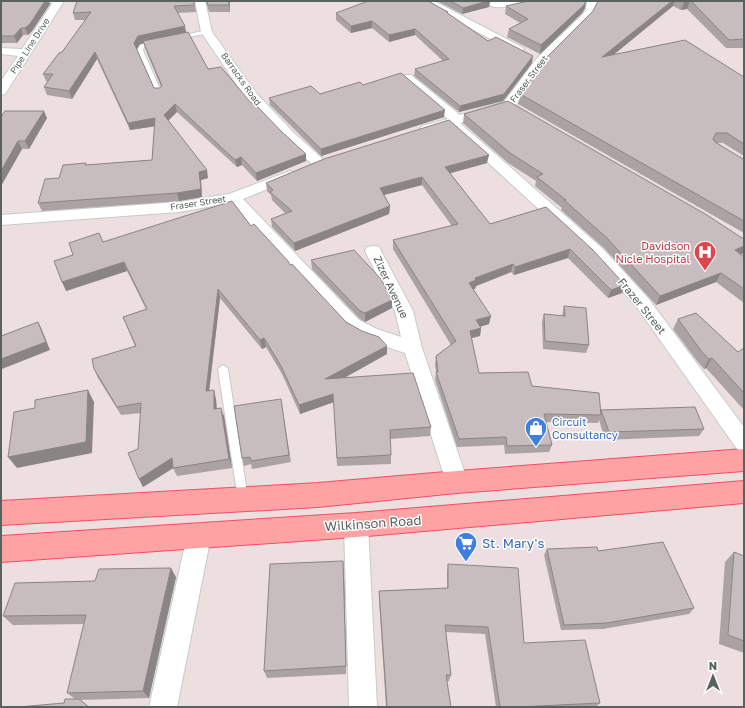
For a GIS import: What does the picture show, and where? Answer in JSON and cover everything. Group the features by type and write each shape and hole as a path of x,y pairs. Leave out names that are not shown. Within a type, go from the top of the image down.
{"main road":[{"path":"1,513 318,495 457,482 744,460"},
{"name":"Wilkinson Road","path":"1,550 356,525 744,492"}],"street":[{"name":"Barracks Road","path":"200,1 207,32 252,97 288,136 319,163"},
{"path":"426,1 534,57"},
{"path":"488,1 496,5 521,1"},
{"name":"Fraser Street","path":"414,133 454,120 515,109 534,57 587,16 591,9 592,1"},
{"name":"Pipe Line Drive","path":"1,91 58,2"},
{"path":"1,51 25,53"},
{"name":"Frazer Street","path":"406,78 454,120 597,253 642,302 744,443"},
{"name":"Fraser Street","path":"1,220 179,207 208,203 233,198 334,158"},
{"path":"233,198 353,325 370,334 413,348"},
{"name":"Zizer Avenue","path":"373,251 404,311 413,348 457,482"},
{"path":"356,525 363,707"},
{"path":"163,707 199,536"}],"lane":[{"path":"30,1 58,2"},
{"path":"171,39 207,32"},
{"path":"159,94 140,50 142,46 164,40"},
{"path":"223,369 243,499"}],"building":[{"path":"1,1 45,1 30,24 25,28 21,28 14,36 1,36"},
{"path":"77,1 194,1 194,5 174,6 185,26 138,36 134,43 154,88 160,88 162,86 143,41 188,32 208,69 221,67 251,103 253,102 306,154 256,173 241,157 235,160 175,104 164,115 207,170 199,172 201,189 177,193 38,203 45,179 59,178 63,165 86,163 85,165 152,160 155,118 128,123 95,52 69,91 44,87 53,74 43,74 59,53 62,52 91,12 73,13"},
{"path":"207,1 229,1 229,5 208,5"},
{"path":"368,1 428,1 448,12 446,12 488,41 496,37 533,56 504,94 460,106 415,69 449,59 415,29 389,35 372,21 351,26 336,13"},
{"path":"450,1 488,1 463,8"},
{"path":"528,1 586,1 584,5 541,45 509,29 528,19 506,6"},
{"path":"598,1 672,1 602,57 685,40 744,77 744,144 727,133 716,133 713,139 715,142 744,159 744,221 520,94 548,56 593,11"},
{"path":"691,1 744,1 744,39 729,40"},
{"path":"401,73 445,110 321,149 269,98 311,86 320,94 360,82 363,85"},
{"path":"508,101 707,215 744,238 744,246 735,250 744,257 744,289 721,273 660,296 607,238 564,200 566,200 537,177 543,174 510,153 464,114"},
{"path":"5,111 44,111 25,141 18,141 1,171 1,117"},
{"path":"449,120 489,155 445,167 490,224 546,207 593,250 625,285 611,290 570,249 515,267 513,264 475,278 476,280 469,283 491,316 476,320 481,328 470,331 479,373 528,372 532,386 599,393 601,415 544,414 552,445 507,446 506,437 459,439 436,372 438,372 436,356 456,341 393,240 458,224 422,177 380,188 390,206 294,243 271,219 292,211 270,192 273,190 266,183 324,159"},
{"path":"232,201 251,226 254,224 290,265 292,264 346,322 362,331 379,337 387,346 325,379 413,373 431,427 390,430 391,455 337,458 333,394 299,405 281,366 264,338 260,340 218,289 206,391 214,390 214,409 221,408 229,459 173,468 172,458 139,479 128,453 138,449 141,403 117,407 94,369 92,359 136,346 123,317 147,309 124,262 62,282 54,261 73,255 69,243 99,233 103,242"},
{"path":"354,250 381,279 392,300 365,313 360,311 311,260"},
{"path":"564,306 586,308 589,345 545,341 544,314 565,316"},
{"path":"696,313 738,352 744,348 744,393 712,358 709,359 702,352 678,319"},
{"path":"38,322 46,342 1,359 1,336"},
{"path":"88,390 86,442 8,457 14,412 35,408 35,400"},
{"path":"281,399 289,455 251,461 250,457 242,458 234,406"},
{"path":"695,407 704,429 609,432 601,410"},
{"path":"663,542 694,608 607,623 564,625 547,549 597,547 598,551"},
{"path":"734,552 744,556 744,641 728,635"},
{"path":"343,561 346,666 264,671 270,564"},
{"path":"448,564 518,568 524,643 585,640 600,703 500,707 488,627 445,625 451,675 446,675 451,707 387,707 379,591 448,588"},
{"path":"171,568 143,691 67,693 86,615 3,616 15,583 95,581 99,569"},
{"path":"65,699 79,699 89,707 18,707 64,703"}],"place":[{"name":"Davidson Nicle Hospital","path":"705,272"},
{"name":"Circuit Consultancy","path":"536,448"},
{"name":"St. Mary's","path":"466,562"}]}
